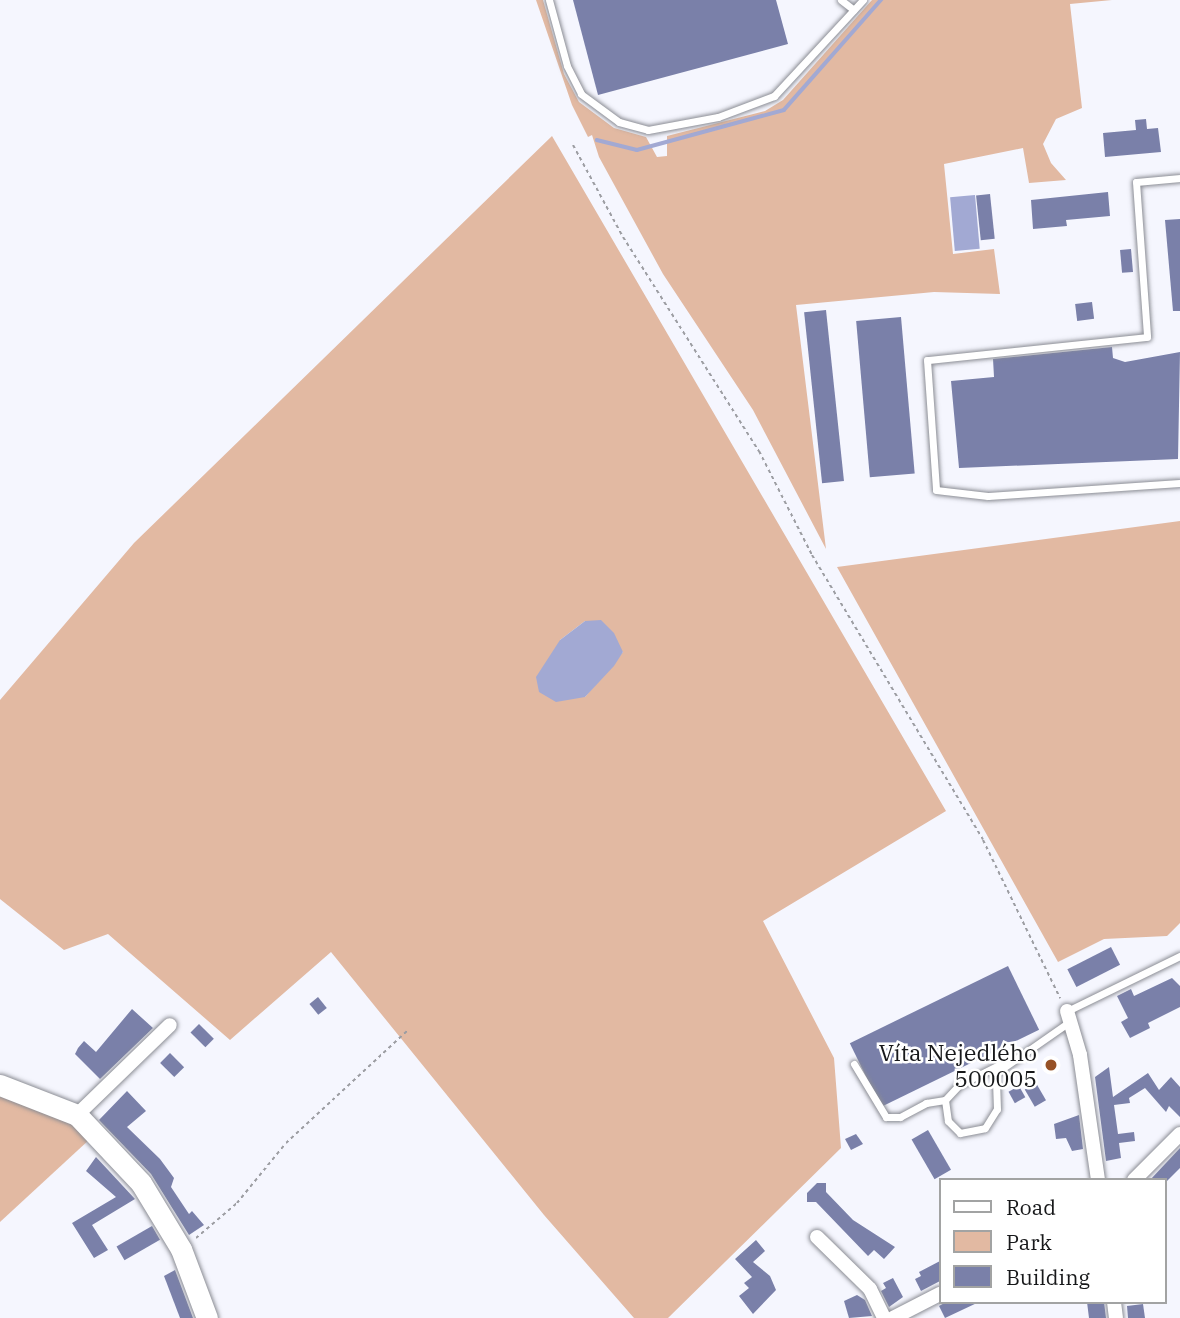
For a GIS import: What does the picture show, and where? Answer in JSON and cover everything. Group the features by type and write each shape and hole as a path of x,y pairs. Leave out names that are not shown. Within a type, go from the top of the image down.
{"street":[{"path":"1068,1016 1080,1055 1098,1178"},
{"path":"77,1115 170,1025"},
{"path":"0,1085 77,1115 141,1183 181,1249 207,1318"},
{"path":"1136,1178 1180,1134"},
{"path":"817,1237 870,1289 884,1318"},
{"path":"893,1318 939,1295"}],"lane":[{"path":"549,0 567,66 581,94 619,122 648,130 718,117 774,96 863,0"},
{"path":"841,0 854,10"},
{"path":"1180,178 1136,182 1147,337 927,360 936,490 988,496 1180,484"},
{"path":"945,1100 948,1121 960,1133 985,1128 997,1109 996,1073 1013,1058 1068,1016 1180,956"},
{"path":"854,1065 886,1117 901,1117 926,1103 945,1100 959,1085 1013,1058"}],"path":[{"path":"573,145 630,248 759,451 811,555 983,840 1068,1016"},
{"path":"181,1249 237,1203 286,1143 408,1030"}],"green space":[{"path":"536,0 543,0 564,74 579,102 614,128 646,137 657,157 667,156 667,136 765,111 783,100 872,0 1112,0 1070,4 1082,108 1056,119 1043,144 1051,163 1066,180 1029,183 1023,148 944,164 953,254 994,249 1000,294 934,292 796,305 826,549 753,410 663,274 599,157 592,135 588,137 572,105"},
{"path":"552,136 946,811 763,921 834,1058 841,1148 668,1318 634,1318 544,1215 331,952 230,1040 108,934 64,950 0,899 0,700 134,543","holes":["585,621 623,652 585,697 560,640"]},
{"path":"1180,521 1180,923 1167,936 1104,939 1058,962 837,567"},
{"path":"0,1091 76,1117 90,1139 0,1222"}],"water":[{"path":"975,195 980,249 955,251 950,197"},
{"path":"601,620 614,633 623,652 614,666 585,697 556,702 539,692 536,677 560,640 585,621"}],"building":[{"path":"573,0 776,0 788,44 598,95"},
{"path":"1146,119 1147,129 1158,128 1161,152 1105,157 1103,133 1136,130 1135,120"},
{"path":"1108,192 1110,216 1066,220 1067,226 1033,229 1031,200"},
{"path":"990,194 995,239 981,240 976,195"},
{"path":"1180,219 1180,311 1173,311 1165,220"},
{"path":"1131,249 1133,272 1122,273 1120,250"},
{"path":"1092,302 1094,319 1077,321 1075,304"},
{"path":"826,310 844,481 822,483 804,312"},
{"path":"901,317 915,473 870,477 856,321"},
{"path":"1112,347 1113,358 1125,362 1180,352 1178,459 959,468 951,381 994,377 993,359"},
{"path":"1111,947 1120,965 1076,987 1067,969"},
{"path":"1008,966 1039,1030 881,1107 850,1043"},
{"path":"1172,978 1180,986 1180,1007 1148,1023 1150,1028 1130,1038 1121,1022 1128,1018 1117,996 1131,989 1134,996"},
{"path":"318,997 327,1008 318,1015 309,1004"},
{"path":"132,1009 153,1028 100,1079 75,1054 84,1041 96,1052"},
{"path":"199,1024 214,1039 205,1047 191,1032"},
{"path":"170,1053 184,1067 174,1077 160,1063"},
{"path":"1109,1067 1113,1097 1148,1073 1159,1090 1171,1077 1180,1087 1180,1117 1169,1106 1166,1112 1145,1088 1129,1098 1130,1103 1114,1105 1118,1134 1134,1132 1135,1141 1119,1143 1121,1158 1106,1161 1095,1077"},
{"path":"1036,1083 1046,1100 1035,1107 1025,1090"},
{"path":"1019,1086 1025,1097 1015,1103 1009,1092"},
{"path":"127,1091 146,1111 127,1127 160,1159 174,1178 171,1187 189,1214 192,1211 204,1225 189,1235 151,1174 99,1120"},
{"path":"1079,1115 1083,1149 1072,1151 1066,1138 1056,1139 1054,1124"},
{"path":"928,1130 951,1170 935,1179 912,1140"},
{"path":"856,1134 863,1144 851,1150 845,1139"},
{"path":"1180,1148 1180,1168 1167,1181 1166,1178 1152,1178"},
{"path":"96,1157 135,1199 92,1225 108,1250 94,1258 72,1223 116,1197 86,1171"},
{"path":"817,1183 826,1183 826,1192 853,1220 895,1247 884,1259 874,1250 868,1256 816,1202 807,1202 807,1193"},
{"path":"152,1226 160,1240 124,1260 116,1246"},
{"path":"756,1240 765,1251 753,1262 770,1276 776,1290 753,1314 739,1296 749,1288 744,1283 752,1277 735,1259"},
{"path":"939,1262 939,1282 921,1291 915,1279 921,1276 919,1272"},
{"path":"175,1270 193,1318 180,1318 164,1276"},
{"path":"893,1278 903,1297 889,1307 881,1291 886,1288 883,1283"},
{"path":"857,1295 865,1300 872,1316 849,1318 844,1301"},
{"path":"942,1304 975,1304 945,1318 939,1306"},
{"path":"1087,1304 1104,1304 1106,1318 1089,1318"},
{"path":"1143,1304 1145,1318 1128,1318 1127,1306"}],"waterway":[{"path":"597,140 637,150 784,110 881,0"}],"place":[{"name":"Víta Nejedlého 500005","path":"1051,1065"}]}
